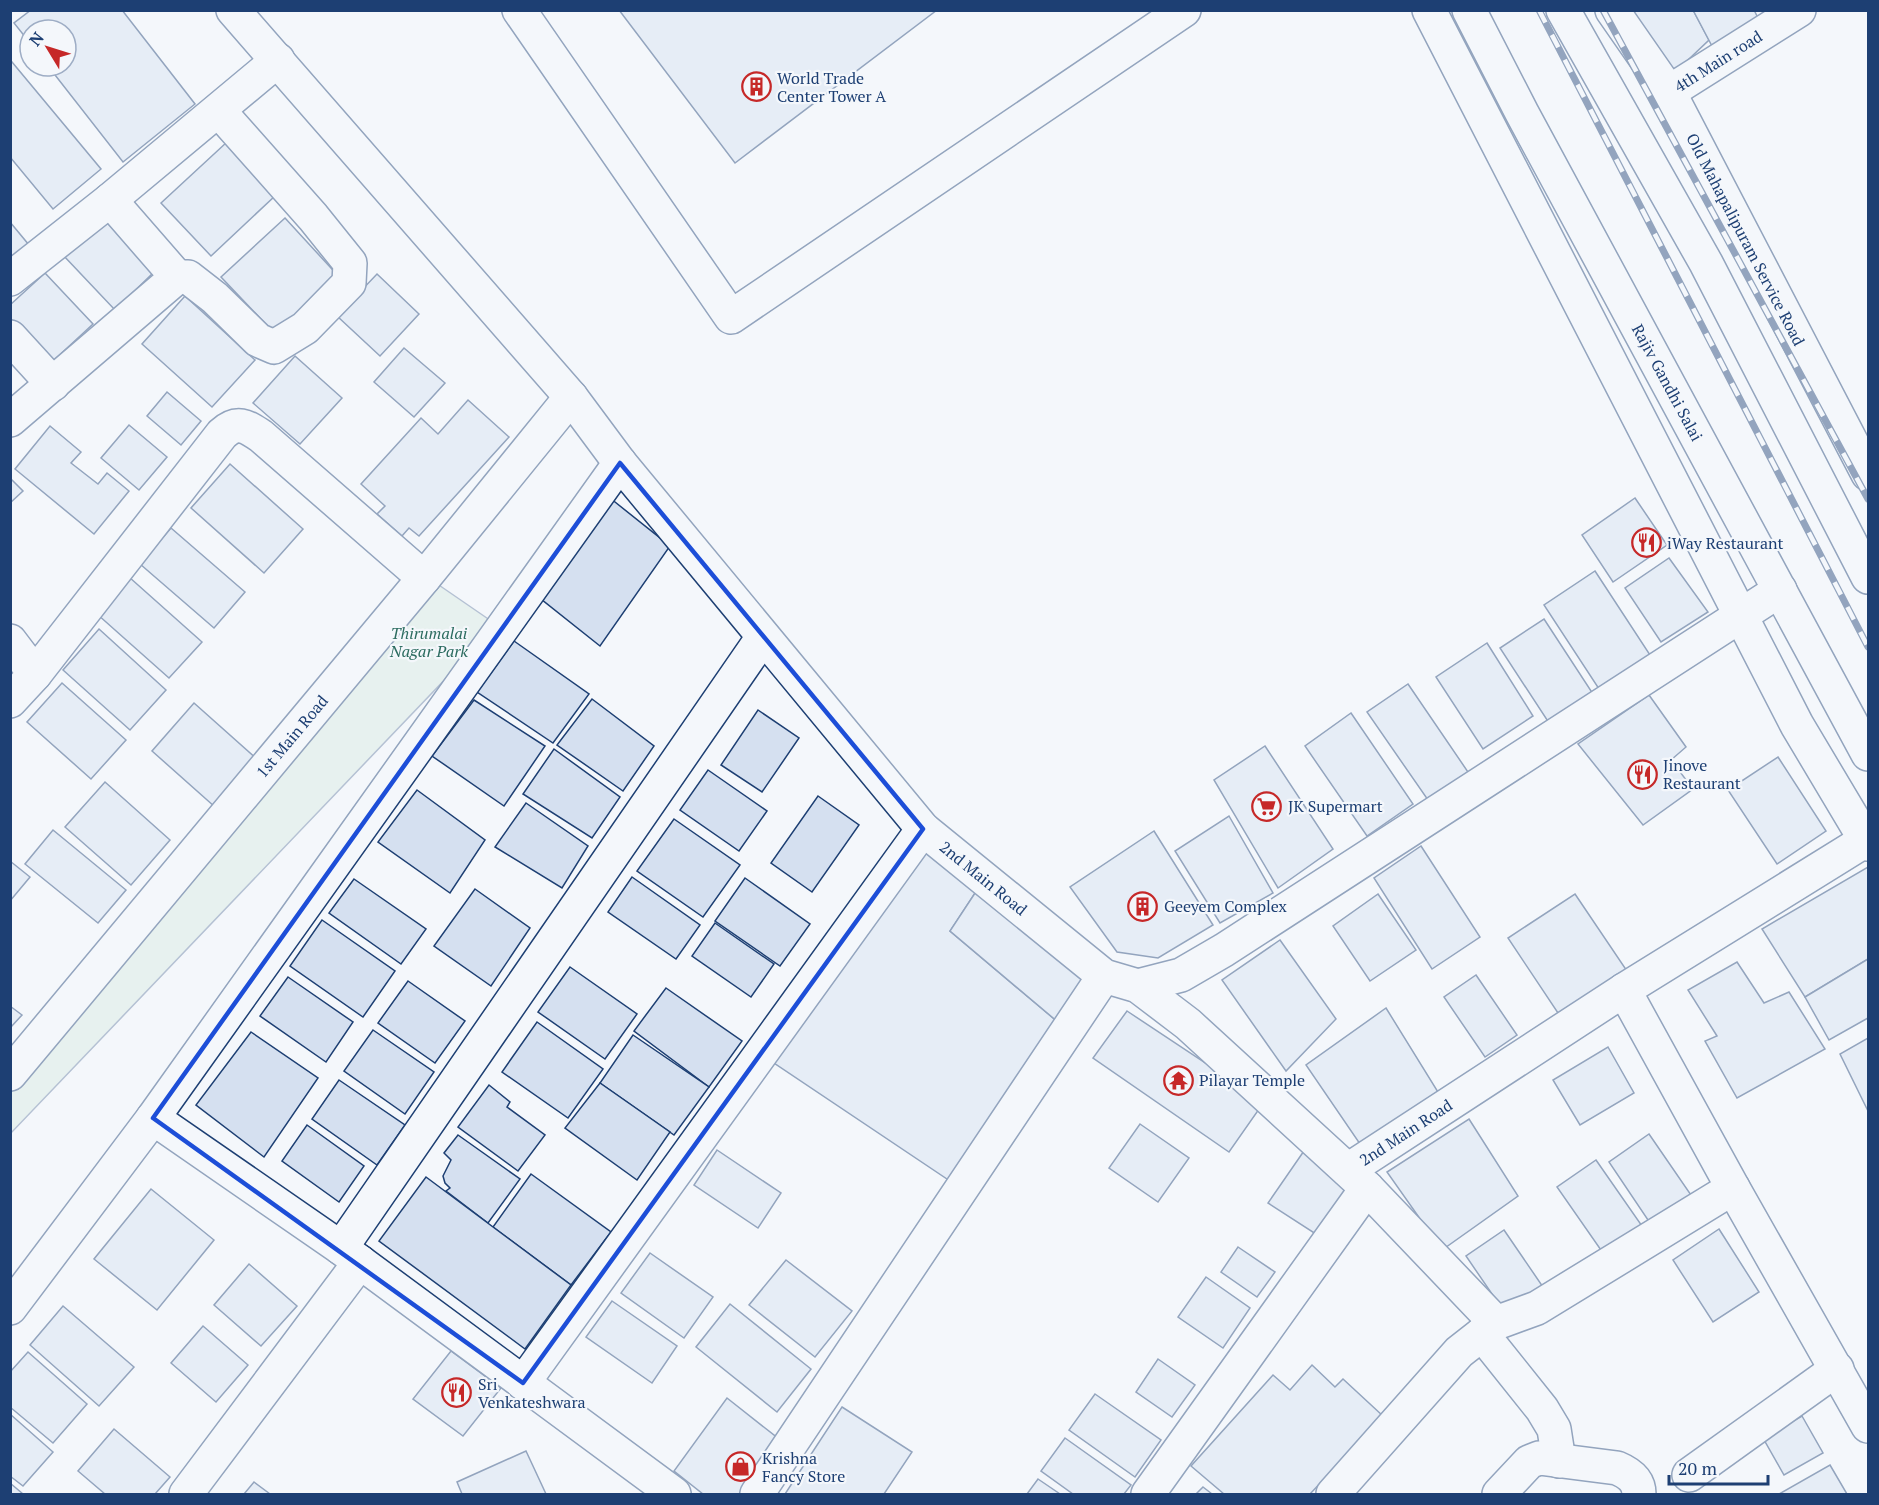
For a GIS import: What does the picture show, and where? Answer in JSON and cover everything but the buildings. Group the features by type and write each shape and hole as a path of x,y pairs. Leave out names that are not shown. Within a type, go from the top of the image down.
{"street":[{"name":"2nd Main Road","path":"233,10 571,397 620,463 923,829 1104,976 1138,986 1188,1024 1358,1179 1624,990 1867,842"},
{"path":"519,10 731,317 1184,10"},
{"path":"1429,10 1797,725 1867,842"},
{"name":"Rajiv Gandhi Salai","path":"1468,10 1869,754"},
{"path":"1563,10 1706,263 1869,577"},
{"name":"Old Mahapalipuram Service Road","path":"1612,10 1669,92 1869,474"},
{"name":"4th Main road","path":"1669,92 1799,10"},
{"path":"10,279 219,111 278,60"},
{"path":"10,420 177,277 188,277 215,298 258,340 274,347 304,328 350,283 350,263 219,111"},
{"path":"110,200 177,277"},
{"path":"10,337 53,384"},
{"name":"1st Main Road","path":"10,1074 424,578 571,397"},
{"path":"10,701 35,674 229,427 240,425 261,436 424,578"},
{"path":"10,1308 153,1118 620,463"},
{"path":"1138,986 1181,975 1224,950 1780,590"},
{"path":"186,1494 351,1255 763,637"},
{"path":"10,641 35,674"},
{"path":"524,1383 923,829"},
{"path":"757,1494 1104,976"},
{"path":"1624,990 1733,1188 1869,1426"},
{"path":"153,1118 351,1255 674,1494"},
{"path":"1148,1494 1358,1179 1489,1329 1554,1429 1558,1461"},
{"path":"1333,1494 1459,1352 1489,1329 1538,1308 1733,1188"},
{"path":"1689,1475 1837,1368"},
{"path":"1499,1494 1529,1462 1539,1458 1617,1468 1629,1473 1639,1487 1639,1494"}],"highlighted area":[{"path":"620,463 923,829 523,1383 153,1118"}],"green space":[{"name":"Thirumalai Nagar Park","path":"433,581 497,625 11,1133 11,1082"}],"railway":[{"path":"1539,10 1868,647"},
{"path":"1603,10 1868,499"}],"place":[{"name":"World Trade Center Tower A","path":"756,87"},
{"name":"iWay Restaurant","path":"1646,543"},
{"name":"Jinove Restaurant","path":"1642,774"},
{"name":"JK Supermart","path":"1267,806"},
{"name":"Geeyem Complex","path":"1143,906"},
{"name":"Pilayar Temple","path":"1178,1080"},
{"name":"Sri Venkateshwara","path":"457,1393"},
{"name":"Krishna Fancy Store","path":"741,1467"}]}
